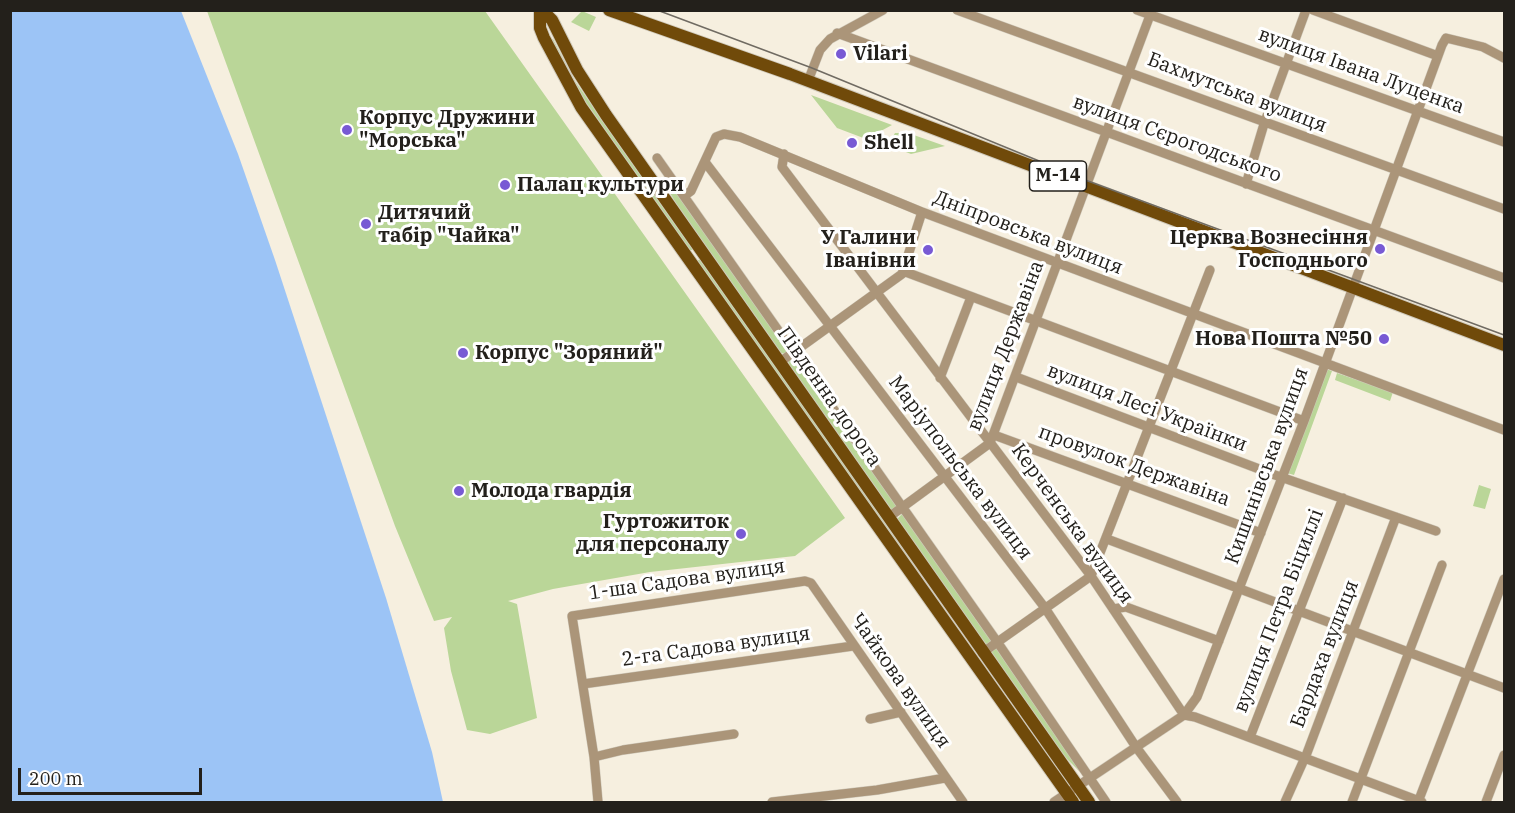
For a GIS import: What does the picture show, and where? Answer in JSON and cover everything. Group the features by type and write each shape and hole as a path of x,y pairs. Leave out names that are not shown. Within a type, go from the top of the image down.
{"main road":[{"name":"Південна дорога","path":"541,10 552,20 577,70 606,115 982,653 1089,802"},
{"name":"Південна дорога","path":"541,10 540,28 544,38 581,107 1069,798"},
{"name":"М-14","path":"609,10 808,81 1504,345"},
{"path":"687,257 701,248"}],"street":[{"path":"808,81 820,50 837,33 848,31 883,10"},
{"name":"Бахмутська вулиця","path":"957,10 1264,124 1504,209"},
{"name":"вулиця Івана Луценка","path":"1137,10 1151,13 1504,142"},
{"path":"1246,184 1264,124 1306,10"},
{"path":"1313,10 1438,56"},
{"name":"вулиця Державіна","path":"889,517 945,477 992,439 1151,13"},
{"name":"вулиця Сєрогодського","path":"837,33 1504,278"},
{"name":"Кишинівська вулиця","path":"1054,802 1069,798 1077,786 1184,715 1197,698 1304,421 1351,288 1446,38 1483,47 1504,58"},
{"name":"Дніпровська вулиця","path":"705,162 714,140 721,135 740,137 922,212 1504,430"},
{"name":"Керченська вулиця","path":"784,154 782,167 940,378 992,439 1091,576 1184,715"},
{"path":"657,158 795,351 1106,802"},
{"path":"684,196 691,191 705,162"},
{"name":"Маріупольська вулиця","path":"705,162 1045,608 1136,747 1177,802"},
{"path":"780,362 876,295 903,271 922,212"},
{"path":"982,653 1091,576 1210,270"},
{"path":"903,271 1304,421"},
{"path":"940,378 971,297"},
{"name":"вулиця Лесі Українки","path":"1016,377 1436,531"},
{"name":"провулок Державіна","path":"992,439 1128,483 1261,533"},
{"name":"вулиця Петра Біциллі","path":"1250,737 1343,498"},
{"name":"Бардаха вулиця","path":"1285,802 1396,517"},
{"path":"1107,539 1504,688"},
{"path":"1352,802 1442,565"},
{"path":"1184,715 1250,737 1419,802 1504,579"},
{"name":"1-ша Садова вулиця","path":"583,684 572,616 641,604 808,582"},
{"name":"Чайкова вулиця","path":"808,582 963,802"},
{"path":"1113,609 1126,607 1219,641"},
{"name":"2-га Садова вулиця","path":"583,684 853,646"},
{"path":"583,684 594,757 597,802"},
{"path":"870,719 901,712"},
{"path":"594,757 623,750 734,734"},
{"path":"1486,802 1504,755"},
{"path":"772,802 877,790 945,778"}],"green space":[{"path":"207,11 485,11 845,518 795,556 650,572 553,589 508,601 517,604 537,718 490,734 467,730 451,671 444,628 452,617 434,621 395,526"},
{"path":"582,11 596,17 589,31 571,22"},
{"path":"553,39 575,81 693,249 690,251 580,94 551,40"},
{"path":"811,95 892,125 866,139 837,128"},
{"path":"895,133 908,133 945,146 911,154 888,145"},
{"path":"671,183 790,348 786,354 781,353 677,205 666,186"},
{"path":"700,259 1065,779 1062,781 697,261"},
{"path":"795,356 898,505 895,509 891,509 788,364 790,357"},
{"path":"1326,369 1332,371 1294,475 1287,473"},
{"path":"1337,373 1393,392 1390,401 1335,380"},
{"path":"1479,485 1491,489 1485,509 1473,506"},
{"path":"903,513 999,649 1083,775 1063,755 897,519"}],"water":[{"path":"10,11 181,11 238,154 275,260 386,598 432,752 443,802 11,802"}],"tram line":[{"path":"657,10 812,68 1088,181 1504,335"}],"place":[{"name":"Vilari","path":"841,54"},
{"name":"Корпус Дружини \"Морська\"","path":"347,130"},
{"name":"Shell","path":"852,143"},
{"name":"Палац культури","path":"505,185"},
{"name":"Дитячий табір \"Чайка\"","path":"366,224"},
{"name":"Церква Вознесіння Господнього","path":"1380,249"},
{"name":"У Галини Іванівни","path":"928,250"},
{"name":"Нова Пошта №50","path":"1384,339"},
{"name":"Корпус \"Зоряний\"","path":"463,353"},
{"name":"Молода гвардія","path":"459,491"},
{"name":"Гуртожиток для персоналу","path":"741,534"}]}
